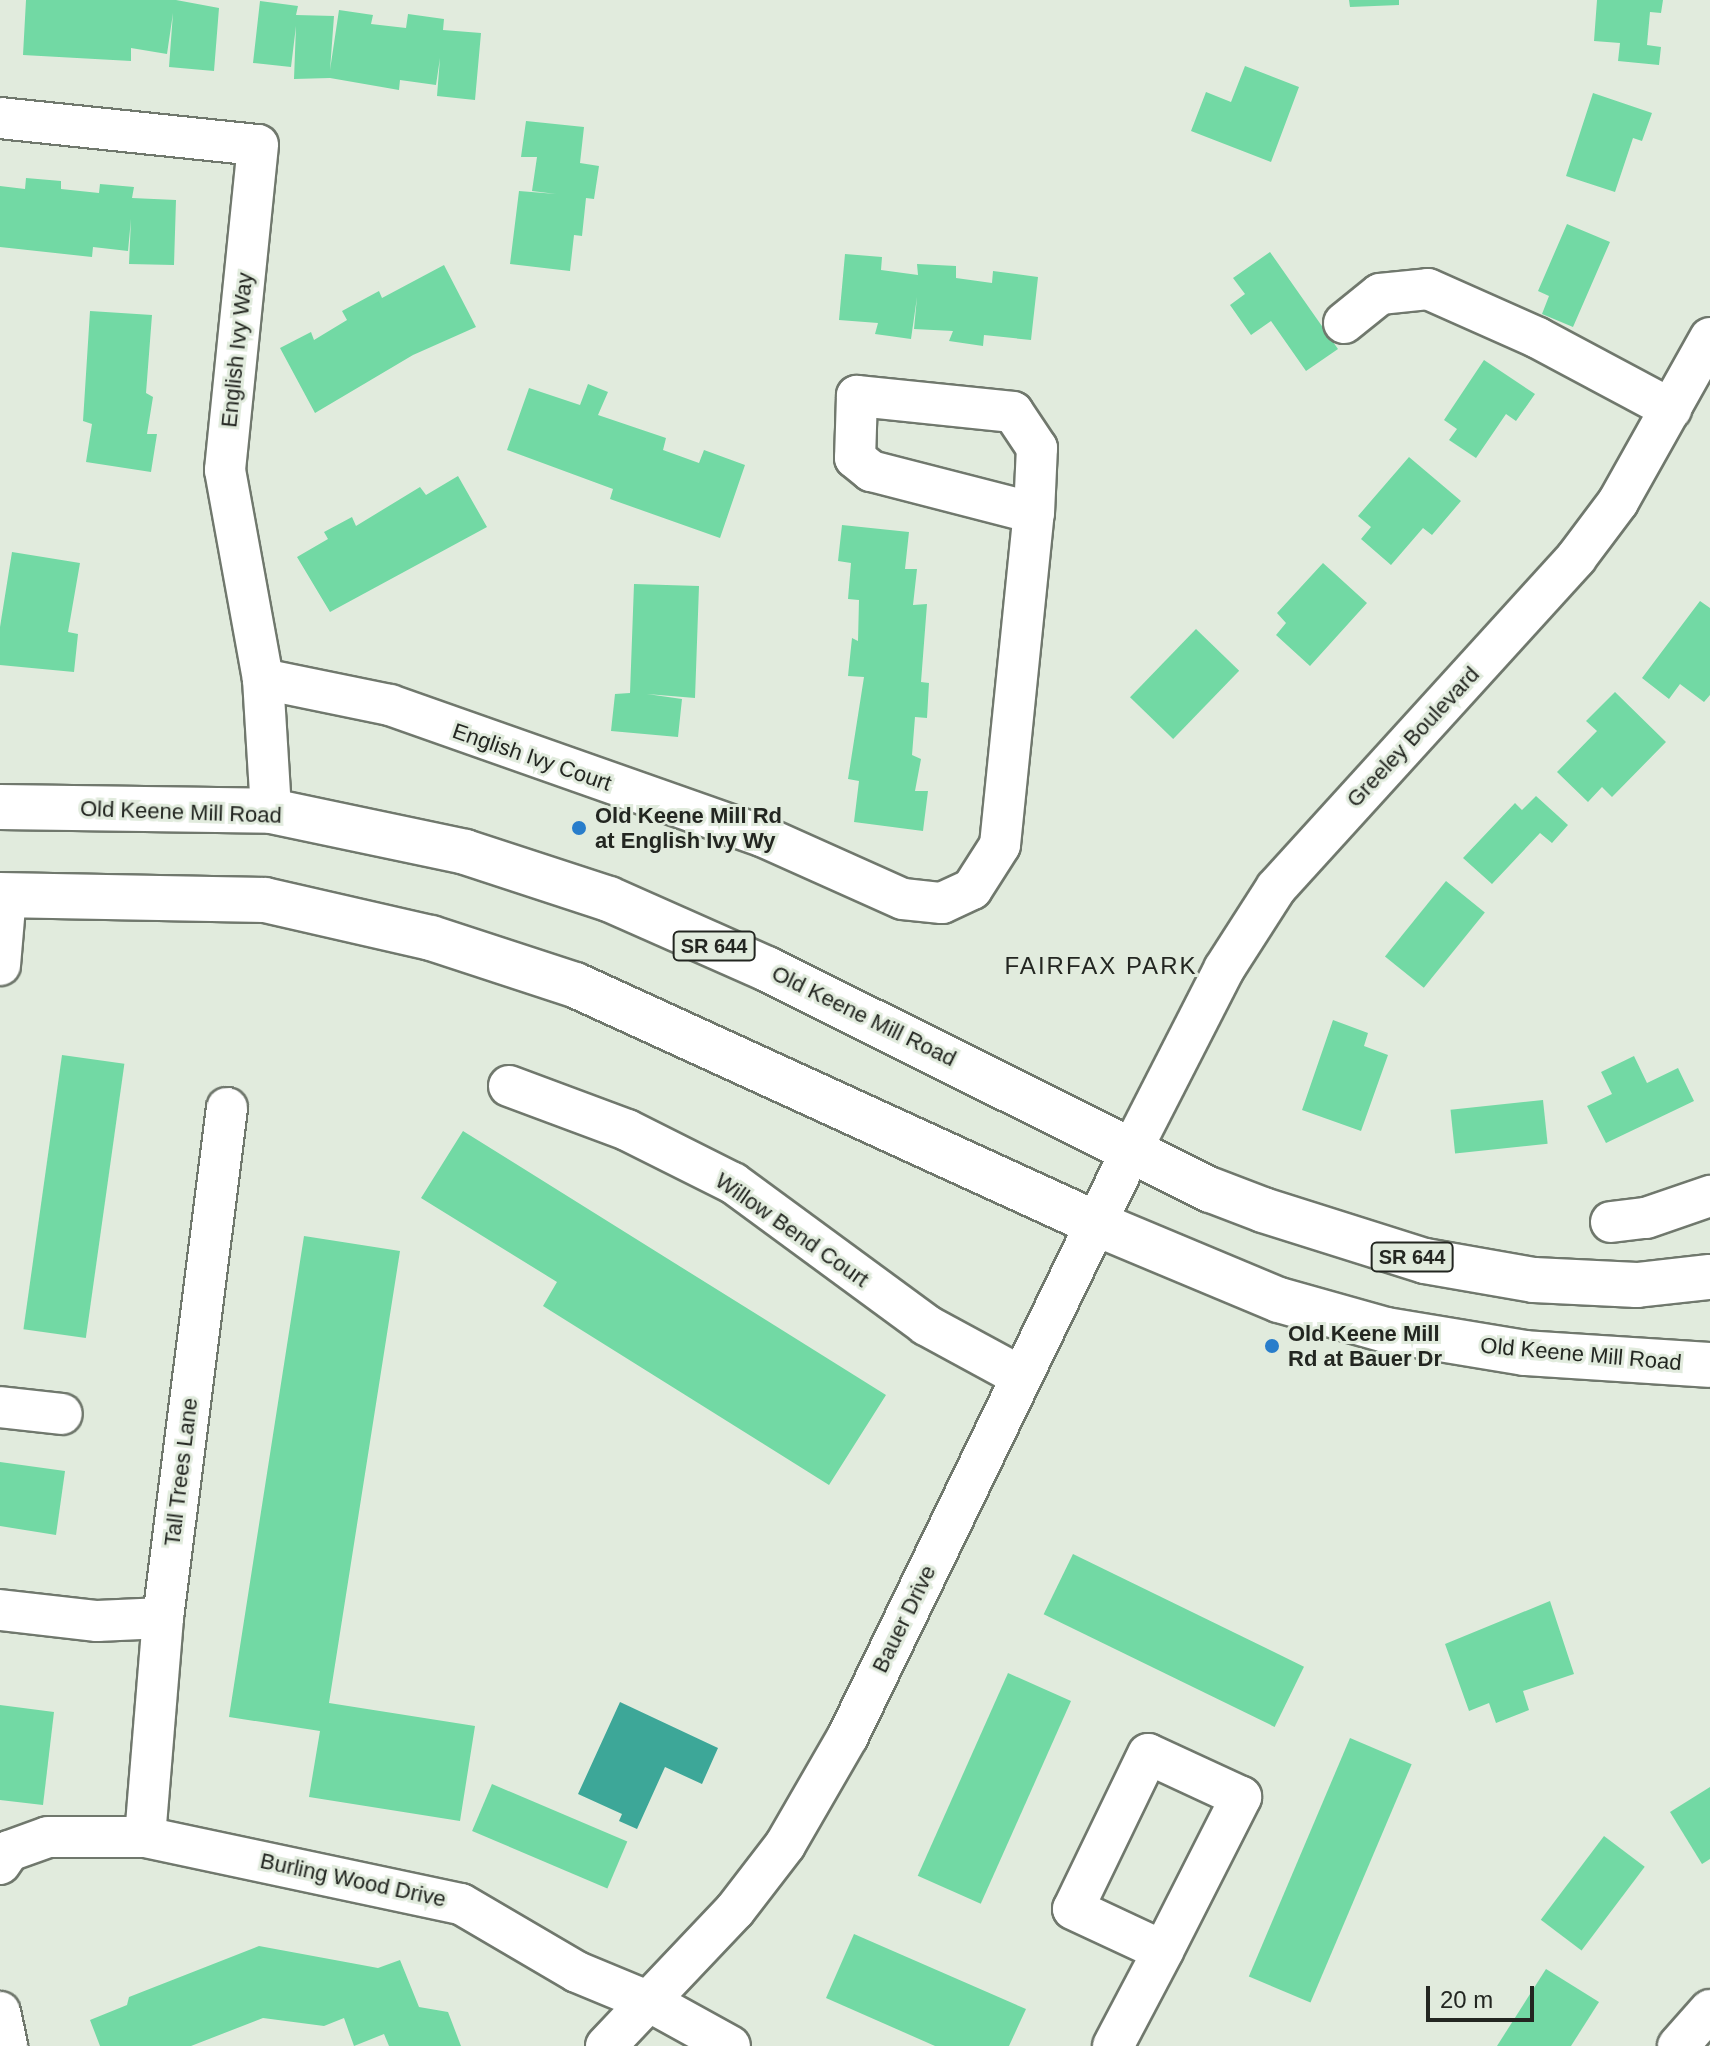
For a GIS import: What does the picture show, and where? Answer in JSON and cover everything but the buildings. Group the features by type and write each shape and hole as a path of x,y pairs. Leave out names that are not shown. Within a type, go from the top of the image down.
{"main road":[{"name":"Old Keene Mill Road","path":"0,807 271,811 465,852 609,899 1133,1147 1211,1190 1425,1261 1534,1280 1637,1285 1710,1277"},
{"name":"Old Keene Mill Road","path":"3,895 265,900 500,958 575,985 1097,1224 1279,1300 1386,1330 1525,1353 1710,1365"}],"street":[{"name":"English Ivy Way","path":"0,118 258,145 225,470 263,679 271,811"},
{"path":"1344,323 1380,294 1428,289 1538,338 1671,409"},
{"name":"Greeley Boulevard","path":"1133,1147 1224,969 1276,888 1576,558 1618,502 1710,338"},
{"name":"English Ivy Court","path":"263,679 390,705 762,836 903,899 942,903 972,889 1000,845 1034,513 1037,448 1013,412 857,396 855,458 871,471 1034,513"},
{"path":"0,965 3,895"},
{"name":"Willow Bend Court","path":"509,1086 627,1130 733,1183 926,1325 1020,1376"},
{"name":"Tall Trees Lane","path":"145,1837 163,1618 227,1108"},
{"name":"Bauer Drive","path":"606,2046 652,2003 735,1910 785,1845 848,1736 1133,1147"},
{"path":"1611,1222 1646,1218 1710,1196"},
{"path":"0,1407 62,1414"},
{"path":"0,1610 97,1621 163,1618"},
{"path":"1113,2046 1163,1951 1241,1797 1148,1754 1073,1909 1163,1951"},
{"name":"Burling Wood Drive","path":"0,1864 9,1851 48,1837 145,1837 461,1904 577,1972 652,2003 730,2046"},
{"path":"1678,2046 1710,2010"},
{"path":"0,2012 7,2046"}],"water":[{"path":"620,1702 718,1748 702,1784 665,1767 637,1829 619,1821 622,1814 578,1794"}],"place":[{"name":"Old Keene Mill Rd at English Ivy Wy","path":"579,828"},
{"name":"Old Keene Mill Rd at Bauer Dr","path":"1272,1346"}],"district":[{"name":"FAIRFAX PARK","path":"1101,966"}]}
